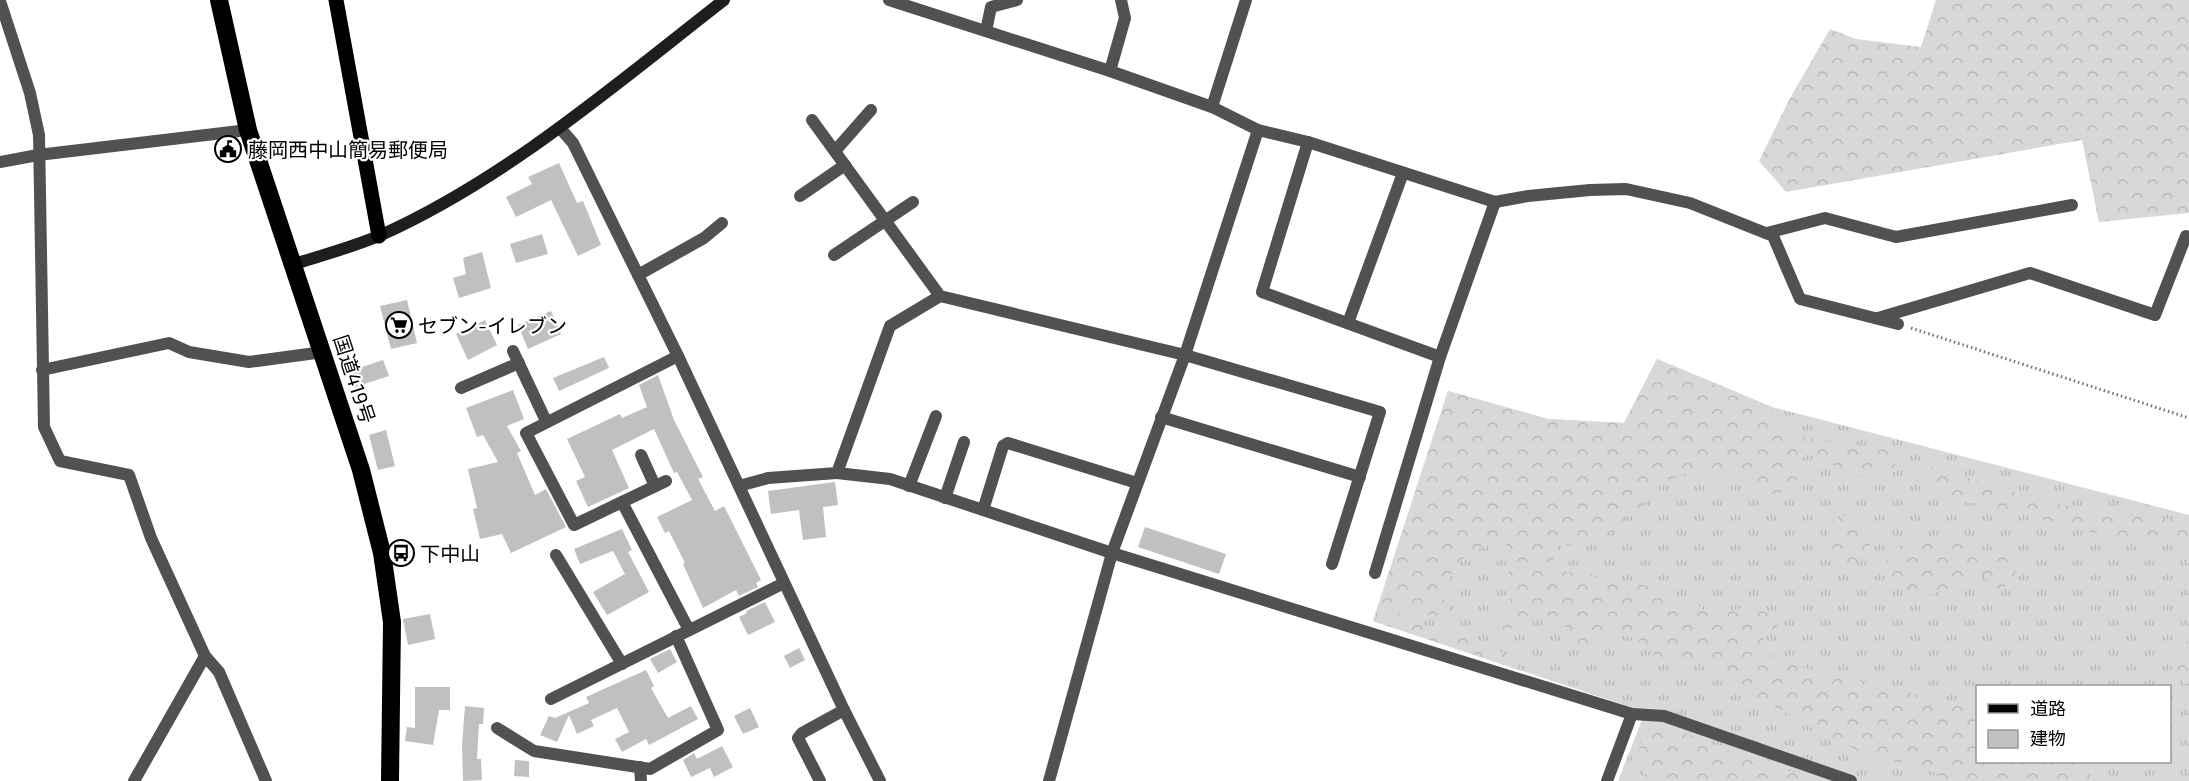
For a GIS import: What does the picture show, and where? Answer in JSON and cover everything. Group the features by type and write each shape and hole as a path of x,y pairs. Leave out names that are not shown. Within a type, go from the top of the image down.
{"highway":[{"name":"国道419号","path":"219,0 248,130 361,470 382,553 392,622 390,781"}],"main road":[{"path":"336,0 379,236"}],"street":[{"path":"294,264 379,236 435,208 560,128 724,0"},
{"path":"889,0 1110,71 1212,107 1258,130 1308,142 1495,202 1528,196 1626,189 1690,203 1773,236 1800,299 1898,324"},
{"path":"986,31 991,7 1017,0"},
{"path":"1110,71 1125,18 1121,0"},
{"path":"1212,107 1246,0"},
{"path":"0,1 30,93 39,135 44,427 60,461 129,475 151,538 205,656 219,672 266,781"},
{"path":"835,151 871,110"},
{"path":"812,120 939,296 1185,355 1380,412 1332,564"},
{"path":"560,128 573,143 678,356 879,780 892,781"},
{"path":"0,162 38,155 248,130"},
{"path":"1049,781 1112,553 1185,355 1258,130"},
{"path":"1308,142 1262,292 1440,357"},
{"path":"800,196 845,165"},
{"path":"1348,323 1403,173"},
{"path":"834,255 913,202"},
{"path":"1375,573 1440,357 1495,202"},
{"path":"1767,233 1825,218 1896,237 2072,205"},
{"path":"638,275 704,238 722,223"},
{"path":"1877,318 2030,273 2155,315 2186,236"},
{"path":"837,472 890,326 939,296"},
{"path":"42,369 169,343 189,352 249,362 322,352"},
{"path":"513,351 546,421"},
{"path":"641,455 660,483 574,525 526,432 678,356"},
{"path":"461,388 519,363"},
{"path":"909,486 936,416"},
{"path":"1161,417 1360,477"},
{"path":"945,498 964,442"},
{"path":"983,510 1003,446 1008,443 1137,483"},
{"path":"739,486 768,478 837,472 890,480 1112,553 1632,714 1664,716 1851,781"},
{"path":"622,502 689,630"},
{"path":"556,555 622,664"},
{"path":"550,699 784,583"},
{"path":"497,728 534,751 650,769 718,730 676,636"},
{"path":"134,781 205,656"},
{"path":"820,781 798,738 802,733 844,710"},
{"path":"1607,781 1632,714"},
{"path":"640,767 641,781"}],"path":[{"path":"1898,324 2189,417"}],"green space":[{"path":"1936,0 2189,0 2189,213 2099,222 2082,140 1786,192 1759,161 1789,100 1830,29 1856,39 1921,47"},
{"path":"1657,359 1772,407 2189,515 2189,781 1618,781 1645,712 1373,621 1448,391 1548,419 1624,423"},
{"path":"1657,359 1772,407 1776,421 1798,435 1890,451 1898,471 1861,475 1834,466 1811,453 1796,461 1797,486 1790,491 1772,494 1749,474 1729,471 1720,480 1711,478 1696,469 1671,480 1659,478 1651,482 1647,501 1608,536 1586,547 1560,544 1553,557 1558,568 1567,572 1588,574 1600,581 1648,586 1674,606 1697,604 1703,610 1718,615 1745,608 1773,614 1778,625 1765,637 1760,646 1785,663 1976,709 1976,763 2073,763 2099,781 1948,781 1919,763 1877,762 1780,709 1748,699 1733,681 1710,665 1658,660 1634,638 1620,635 1603,640 1601,653 1580,647 1569,630 1555,617 1532,620 1520,628 1501,629 1494,619 1510,603 1508,546 1504,542 1470,553 1459,563 1441,593 1450,610 1449,617 1417,614 1402,609 1398,616 1491,647 1517,661 1522,671 1373,621 1448,391 1548,419 1624,423"},
{"path":"1929,466 2034,498 2076,508 2166,518 2189,523 2189,538 2141,540 2120,538 1967,502 1942,494 1916,481 1921,472"},
{"path":"1844,515 1859,518 1874,535 1865,555 1853,565 1835,563 1826,525"},
{"path":"1927,540 1972,546 2004,557 2014,562 2017,581 1999,589 1984,576 1970,575 1954,586 1925,597 1886,581 1886,561 1903,543"},
{"path":"2189,640 2189,683 2184,684 2169,663 2178,647"},
{"path":"1649,721 1661,723 1742,756 1820,781 1649,781 1636,757"}],"building":[{"path":"559,163 577,203 583,201 601,245 578,256 551,200 516,217 506,197 532,184 528,177"},
{"path":"542,234 548,254 516,263 510,244"},
{"path":"482,252 491,288 459,298 453,278 466,274 463,258"},
{"name":"セブン-イレブン","path":"407,300 417,343 391,349 380,306"},
{"path":"551,311 561,334 528,349 518,325"},
{"path":"485,320 497,345 468,360 456,334"},
{"path":"604,357 609,368 559,391 553,378"},
{"path":"383,360 389,376 355,387 350,371"},
{"path":"658,375 674,420 703,477 698,479 715,511 724,506 761,580 756,583 758,587 739,596 736,590 703,608 669,531 665,533 657,517 692,500 677,472 674,473 654,429 612,450 629,488 588,507 576,481 585,477 567,439 620,414 622,418 647,407 639,385"},
{"path":"513,390 524,419 507,426 521,451 517,453 535,495 546,489 566,527 511,553 502,534 480,539 473,509 477,508 468,469 498,462 483,435 477,437 466,408"},
{"path":"386,430 395,466 378,470 369,435"},
{"path":"835,482 838,505 823,507 826,537 803,540 799,510 771,514 768,491"},
{"path":"1145,527 1226,554 1219,574 1138,547"},
{"path":"622,529 632,550 628,552 649,592 607,615 593,592 625,574 613,551 580,564 574,549"},
{"path":"765,602 775,622 748,635 739,617"},
{"path":"430,614 435,639 408,645 403,619"},
{"path":"799,648 805,660 790,668 784,656"},
{"path":"670,649 677,662 658,673 650,659"},
{"path":"646,670 654,686 651,688 668,718 691,706 698,719 649,745 646,739 622,752 615,739 629,732 617,708 591,720 594,726 577,734 569,715 557,742 540,735 549,716 555,718 589,703 586,697"},
{"path":"415,687 450,687 450,710 439,710 433,745 405,741 407,727 415,728"},
{"path":"465,706 484,708 483,724 479,724 477,759 481,759 482,780 463,781 462,744"},
{"path":"750,708 759,727 743,734 734,716"},
{"path":"722,746 733,767 714,777 710,768 691,777 683,760 694,753 697,759"},
{"path":"515,760 529,761 529,777 514,776"}],"place":[{"name":"藤岡西中山簡易郵便局","path":"228,149"},
{"name":"セブン-イレブン","path":"399,325"},
{"name":"下中山","path":"401,553"}]}
